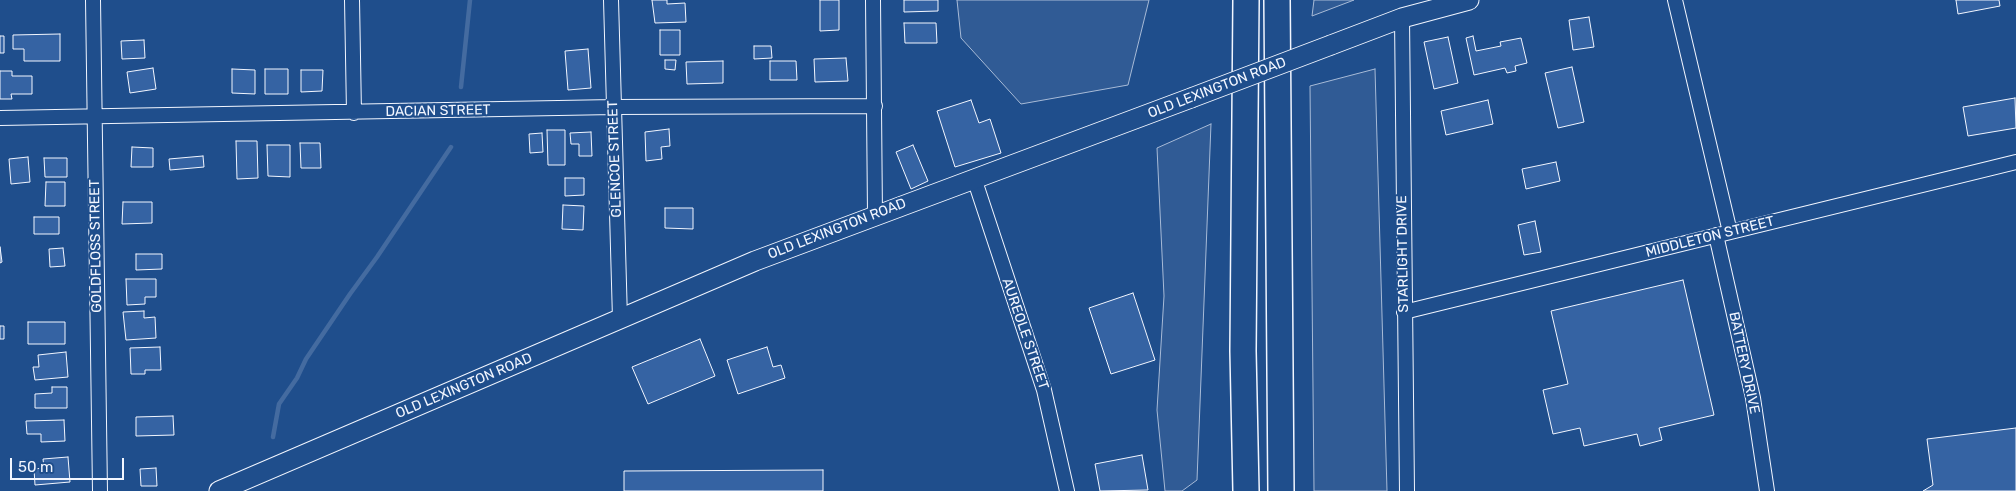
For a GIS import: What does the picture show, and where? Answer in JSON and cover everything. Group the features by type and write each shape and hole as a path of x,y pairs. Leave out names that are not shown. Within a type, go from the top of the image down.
{"highway":[{"path":"1246,0 1243,351 1246,491"},
{"path":"1277,0 1281,491"},
{"path":"1233,491 1243,351"}],"main road":[{"name":"OLD LEXINGTON ROAD","path":"219,491 755,261 1402,18 1468,0"}],"street":[{"name":"GOLDFLOSS STREET","path":"93,0 100,491"},
{"path":"352,0 354,112"},
{"name":"GLENCOE STREET","path":"611,0 620,319"},
{"path":"874,0 874,216"},
{"path":"1675,0 1730,232"},
{"name":"STARLIGHT DRIVE","path":"1402,18 1407,491"},
{"name":"DACIAN STREET","path":"0,118 614,108 875,106"},
{"name":"MIDDLETON STREET","path":"1404,312 2016,162"},
{"name":"AUREOLE STREET","path":"974,178 1044,390 1067,491"},
{"name":"BATTERY DRIVE","path":"1716,235 1753,398 1767,491"}],"shaded area":[{"path":"957,0 1149,0 1128,85 1021,104 961,38"},
{"path":"1314,0 1354,0 1312,16"},
{"path":"1375,69 1387,491 1314,491 1310,86"},
{"path":"1211,124 1197,480 1182,491 1165,491 1157,410 1164,296 1157,148"}],"building":[{"path":"652,0 667,0 667,4 685,3 686,22 655,23"},
{"path":"820,0 839,0 839,30 820,31"},
{"path":"904,0 938,0 938,11 904,12"},
{"path":"1956,0 1999,0 2000,6 1958,14"},
{"path":"1589,17 1594,47 1573,50 1569,20"},
{"path":"904,23 936,23 937,43 905,43"},
{"path":"660,30 680,30 680,55 660,55"},
{"path":"60,34 60,61 24,61 24,49 13,49 13,35"},
{"path":"0,36 4,36 4,53 0,53"},
{"path":"1473,36 1476,51 1501,46 1500,42 1521,38 1527,63 1515,66 1516,71 1507,73 1505,68 1474,75 1466,38"},
{"path":"1448,37 1458,83 1434,89 1424,42"},
{"path":"144,40 145,58 122,59 121,41"},
{"path":"754,46 771,46 772,58 754,59"},
{"path":"588,49 591,88 568,90 565,51"},
{"path":"846,58 848,81 815,82 814,59"},
{"path":"665,60 676,60 675,70 665,69"},
{"path":"723,61 723,83 687,84 686,62"},
{"path":"770,61 796,61 797,80 770,80"},
{"path":"1572,67 1584,122 1558,128 1545,73"},
{"path":"153,68 156,89 130,93 127,72"},
{"path":"232,69 255,70 255,94 232,93"},
{"path":"265,69 288,69 288,94 265,94"},
{"path":"301,70 323,70 322,91 301,92"},
{"path":"0,71 12,71 12,76 32,76 32,94 11,94 12,99 0,99"},
{"path":"2015,98 2016,128 1968,136 1963,107"},
{"path":"971,100 979,123 990,119 1001,153 955,167 937,111"},
{"path":"1488,100 1493,124 1446,135 1441,111"},
{"path":"669,129 670,146 661,147 662,159 646,161 645,132"},
{"path":"547,130 565,130 565,165 548,165"},
{"path":"591,132 592,156 579,156 579,144 571,144 570,133"},
{"path":"542,133 543,152 530,153 529,134"},
{"path":"236,141 257,141 258,178 237,179"},
{"path":"300,143 320,143 321,168 301,168"},
{"path":"267,145 290,145 290,177 268,176"},
{"path":"913,145 928,181 911,189 896,152"},
{"path":"132,147 153,148 153,167 131,167"},
{"path":"203,156 204,167 170,170 169,159"},
{"path":"28,157 30,182 11,184 9,159"},
{"path":"44,158 67,158 67,177 45,177"},
{"path":"1556,162 1560,181 1526,189 1522,169"},
{"path":"565,178 584,178 584,195 565,196"},
{"path":"46,182 65,182 65,206 45,206"},
{"path":"123,202 152,202 152,223 122,224"},
{"path":"563,205 584,206 583,230 562,229"},
{"path":"665,208 693,208 693,229 665,228"},
{"path":"34,217 59,217 59,234 34,234"},
{"path":"1535,221 1541,252 1524,255 1518,225"},
{"path":"0,247 2,262 0,263"},
{"path":"63,248 65,266 50,267 49,249"},
{"path":"136,254 162,254 162,269 136,270"},
{"path":"126,279 156,279 156,297 145,297 145,304 127,305"},
{"path":"1683,280 1714,415 1659,428 1662,440 1640,446 1637,434 1584,446 1580,428 1553,434 1543,390 1568,384 1551,311"},
{"path":"1133,293 1155,360 1111,374 1089,308"},
{"path":"144,311 144,318 155,317 156,338 126,340 123,312"},
{"path":"28,322 65,322 65,344 28,344"},
{"path":"0,326 4,326 4,339 0,339"},
{"path":"700,339 715,376 648,404 632,367"},
{"path":"160,347 161,370 145,370 145,374 131,374 130,348"},
{"path":"767,347 773,367 781,365 785,378 738,394 727,360"},
{"path":"66,352 68,377 35,380 33,367 39,367 38,355"},
{"path":"52,387 67,387 67,408 35,408 35,394 52,393"},
{"path":"173,416 174,435 136,436 136,417"},
{"path":"64,420 65,441 41,442 41,434 27,434 26,421"},
{"path":"2016,428 2016,491 1923,491 1933,485 1927,439"},
{"path":"1142,455 1148,490 1100,491 1095,464"},
{"path":"68,457 70,482 35,485 34,469 44,468 43,459"},
{"path":"156,468 157,486 141,486 140,469"},
{"path":"823,470 823,491 624,491 624,471"}],"waterway":[{"path":"461,87 470,0"},
{"path":"273,437 279,404 297,378 306,359 451,147"}]}
